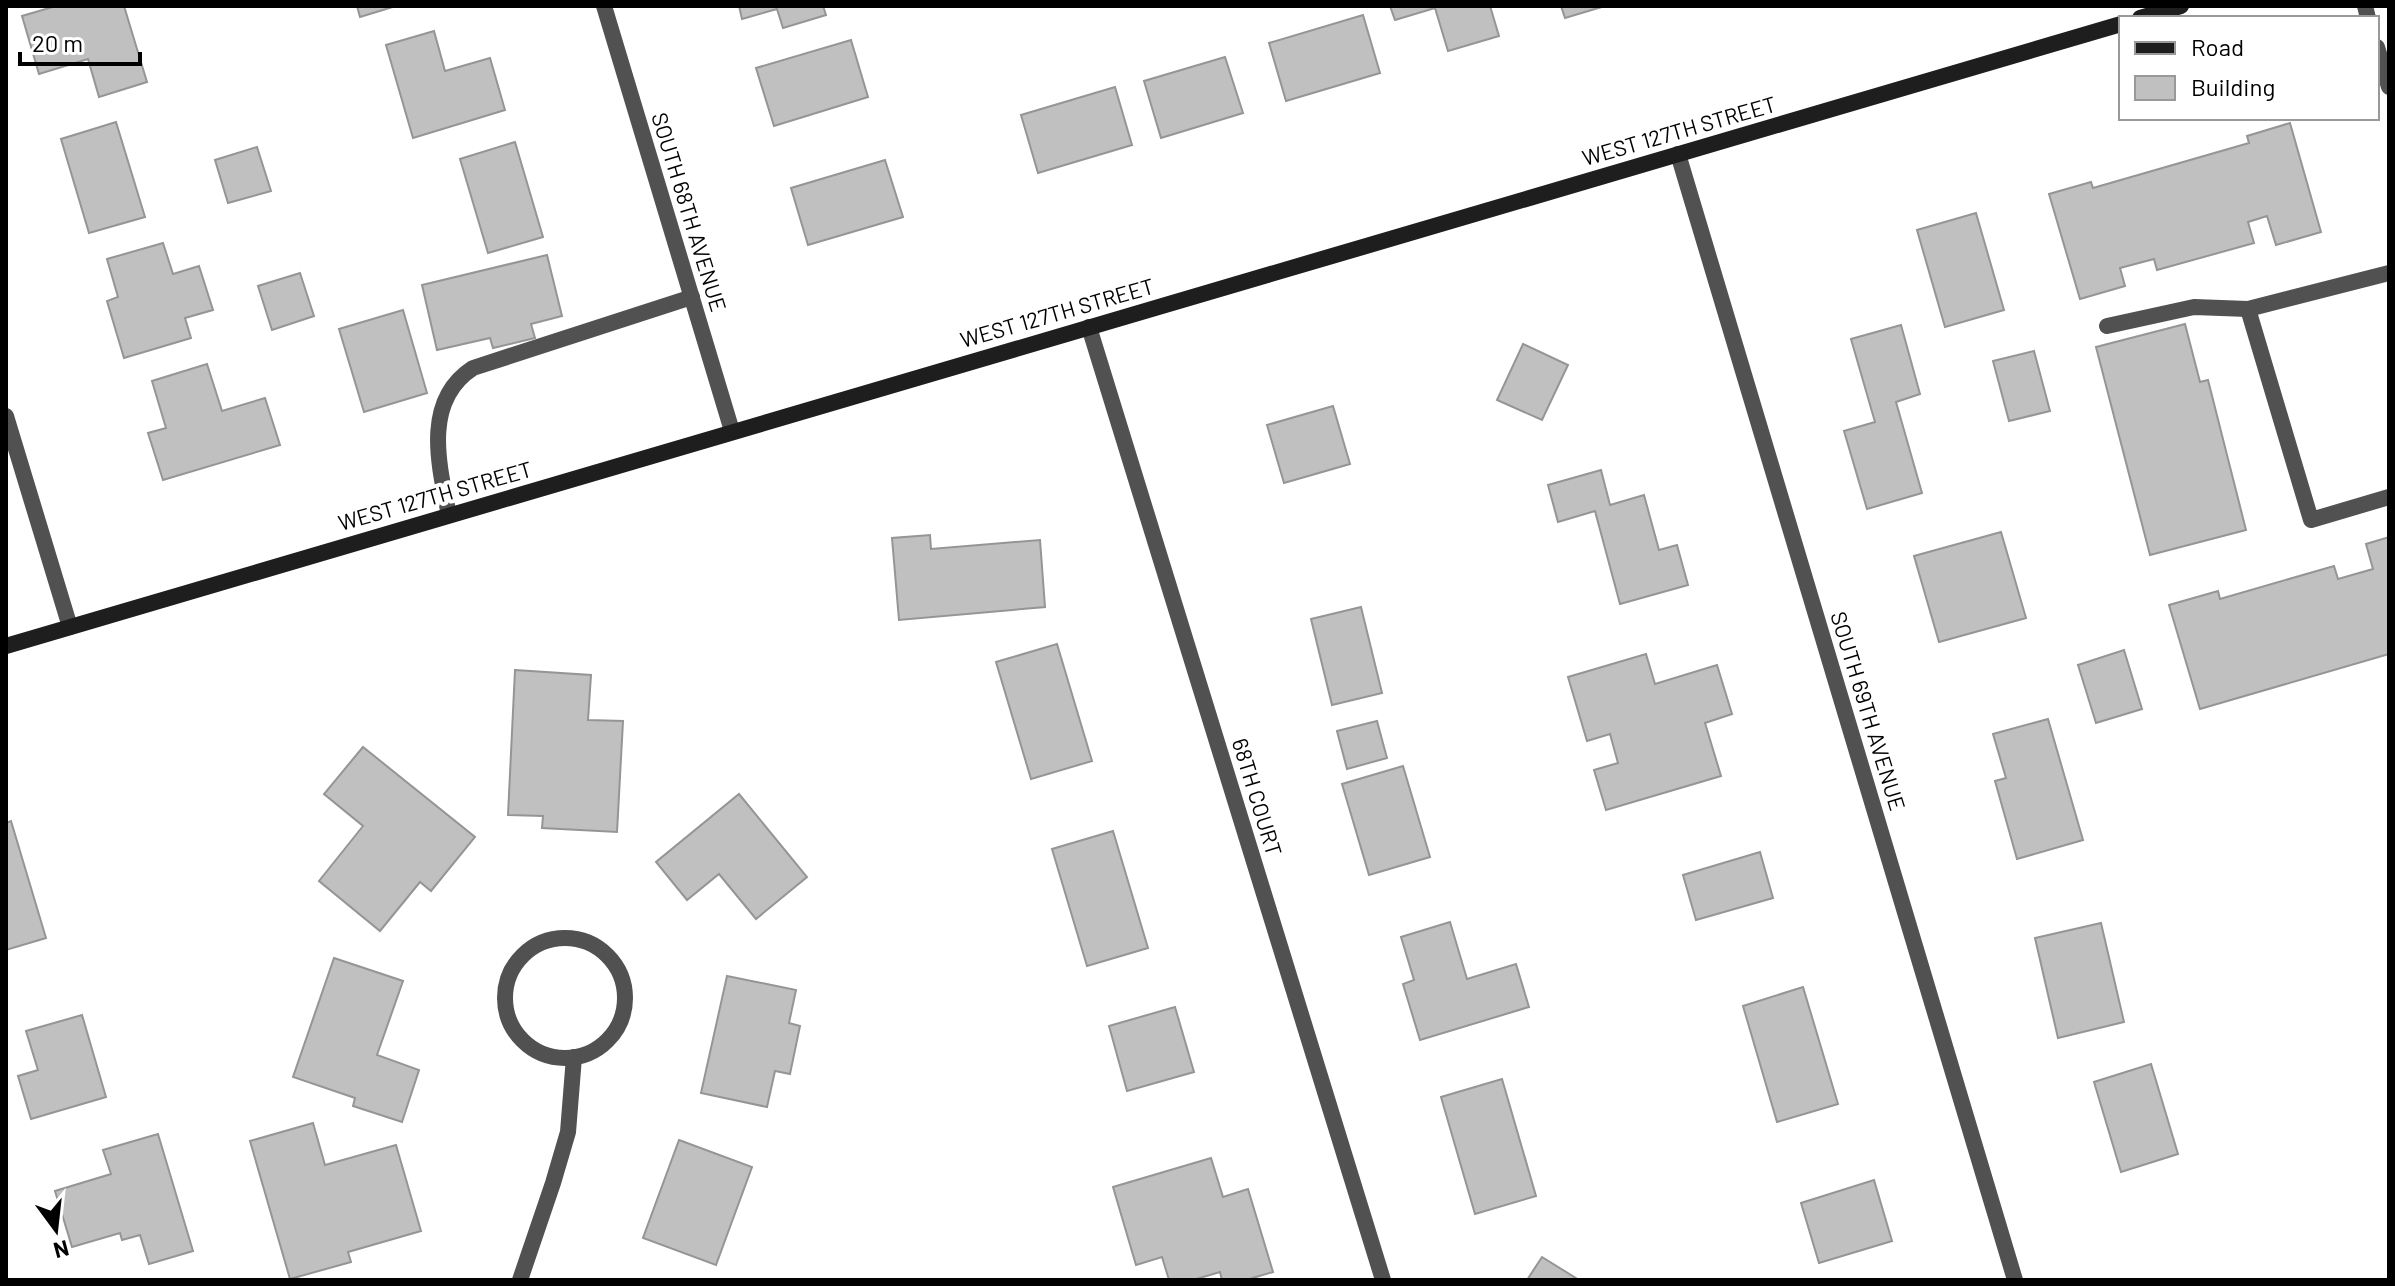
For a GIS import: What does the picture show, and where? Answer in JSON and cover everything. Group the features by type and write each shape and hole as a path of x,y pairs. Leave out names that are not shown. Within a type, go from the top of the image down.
{"main road":[{"path":"2147,16 2181,6"},
{"name":"WEST 127TH STREET","path":"6,646 2119,25"}],"street":[{"name":"SOUTH 68TH AVENUE","path":"604,6 732,431"},
{"path":"2379,54 2389,87"},
{"name":"SOUTH 69TH AVENUE","path":"1678,154 2015,1280"},
{"path":"2107,326 2194,307 2248,309 2389,273"},
{"path":"449,515 436,449 443,405 459,378 473,368 692,297"},
{"path":"2248,309 2311,520 2389,497"},
{"name":"68TH COURT","path":"1089,327 1383,1280"},
{"path":"6,416 70,627"},
{"path":"559,938 579,939 598,948 613,962 623,981 625,1001 620,1021 610,1038 593,1051 574,1057 554,1057 537,1051 521,1040 510,1024 505,1005 509,977 524,954 540,943 559,938"},
{"path":"520,1280 568,1132 574,1057"}],"building":[{"path":"56,6 124,6 147,82 99,97 88,59 39,74 22,16"},
{"path":"357,6 396,6 360,17"},
{"path":"739,6 823,6 826,15 783,28 777,9 742,19"},
{"path":"1390,6 1490,6 1499,36 1448,51 1435,8 1395,20"},
{"path":"1561,6 1605,6 1565,18"},
{"path":"1363,15 1380,73 1286,101 1269,43"},
{"path":"434,31 445,71 490,58 505,110 413,138 386,45"},
{"path":"851,40 868,97 774,126 756,68"},
{"path":"1225,57 1243,113 1161,138 1144,81"},
{"path":"1115,87 1132,145 1038,173 1021,115"},
{"path":"116,122 145,217 89,233 61,139"},
{"path":"2290,123 2321,232 2276,245 2267,216 2248,222 2254,243 2157,270 2154,259 2120,268 2125,286 2080,299 2049,194 2091,182 2093,188 2249,143 2247,136"},
{"path":"515,142 543,237 488,253 460,159"},
{"path":"257,147 271,191 228,203 215,160"},
{"path":"885,160 903,217 808,245 791,188"},
{"path":"1976,213 2004,310 1945,327 1917,230"},
{"path":"163,243 173,274 199,266 213,310 185,318 191,338 124,358 107,301 118,297 107,259"},
{"path":"547,255 562,316 531,324 535,338 493,348 490,338 437,350 422,285"},
{"path":"300,273 314,316 272,330 258,286"},
{"path":"403,310 427,393 364,412 339,329"},
{"path":"2185,324 2200,382 2208,380 2246,530 2150,555 2096,347"},
{"path":"1901,325 1920,394 1896,402 1922,493 1867,509 1844,431 1875,422 1851,339"},
{"path":"1523,344 1568,365 1542,420 1497,400"},
{"path":"2034,351 2050,411 2009,421 1993,361"},
{"path":"207,364 222,411 265,398 280,445 163,480 148,433 166,428 152,381"},
{"path":"1333,406 1350,464 1284,483 1267,425"},
{"path":"1601,470 1610,505 1644,495 1659,550 1677,545 1688,585 1620,604 1595,511 1558,522 1548,485"},
{"path":"2001,532 2026,618 1939,642 1914,556"},
{"path":"930,535 931,549 1040,540 1045,607 899,620 892,538"},
{"path":"2389,537 2389,654 2200,709 2169,605 2218,591 2220,599 2334,566 2338,579 2373,569 2366,544"},
{"path":"1361,607 1382,693 1332,705 1311,619"},
{"path":"1057,644 1092,761 1031,779 996,662"},
{"path":"2124,650 2142,709 2096,723 2078,665"},
{"path":"1646,654 1655,684 1717,665 1732,714 1705,723 1721,776 1606,810 1594,770 1618,763 1610,734 1587,741 1568,677"},
{"path":"515,670 591,675 588,720 623,721 617,832 542,828 543,816 508,815"},
{"path":"2048,719 2083,840 2017,859 1995,781 2006,778 1993,734"},
{"path":"1377,721 1387,758 1347,769 1337,731"},
{"path":"363,747 475,837 431,891 420,882 380,931 319,881 363,826 324,794"},
{"path":"1403,766 1430,857 1369,875 1342,784"},
{"path":"739,794 807,877 756,919 719,874 687,900 656,862"},
{"path":"11,821 46,938 6,950 6,823"},
{"path":"1113,831 1148,948 1087,966 1052,849"},
{"path":"1760,852 1773,898 1696,920 1683,875"},
{"path":"1450,922 1467,979 1516,964 1529,1007 1420,1040 1403,984 1414,980 1401,937"},
{"path":"2101,923 2124,1022 2058,1038 2035,938"},
{"path":"334,958 403,981 377,1055 419,1070 402,1122 353,1106 355,1098 293,1077"},
{"path":"727,976 796,990 789,1023 800,1026 790,1074 775,1071 767,1107 701,1093"},
{"path":"1803,987 1838,1104 1777,1122 1743,1006"},
{"path":"1175,1007 1194,1072 1127,1091 1109,1026"},
{"path":"82,1015 106,1097 31,1119 18,1076 38,1070 26,1031"},
{"path":"2151,1064 2178,1154 2121,1172 2094,1082"},
{"path":"1502,1079 1536,1196 1475,1214 1441,1097"},
{"path":"313,1123 325,1165 396,1145 421,1231 348,1252 351,1262 290,1279 250,1141"},
{"path":"158,1134 193,1251 149,1264 140,1235 122,1240 120,1233 72,1247 55,1191 111,1174 103,1150"},
{"path":"679,1140 752,1167 716,1265 643,1238"},
{"path":"1211,1158 1223,1197 1248,1189 1273,1272 1246,1280 1222,1280 1220,1272 1193,1280 1169,1280 1162,1257 1136,1265 1113,1187"},
{"path":"1874,1180 1892,1241 1819,1263 1801,1203"},
{"path":"1542,1257 1579,1280 1527,1280"}]}
